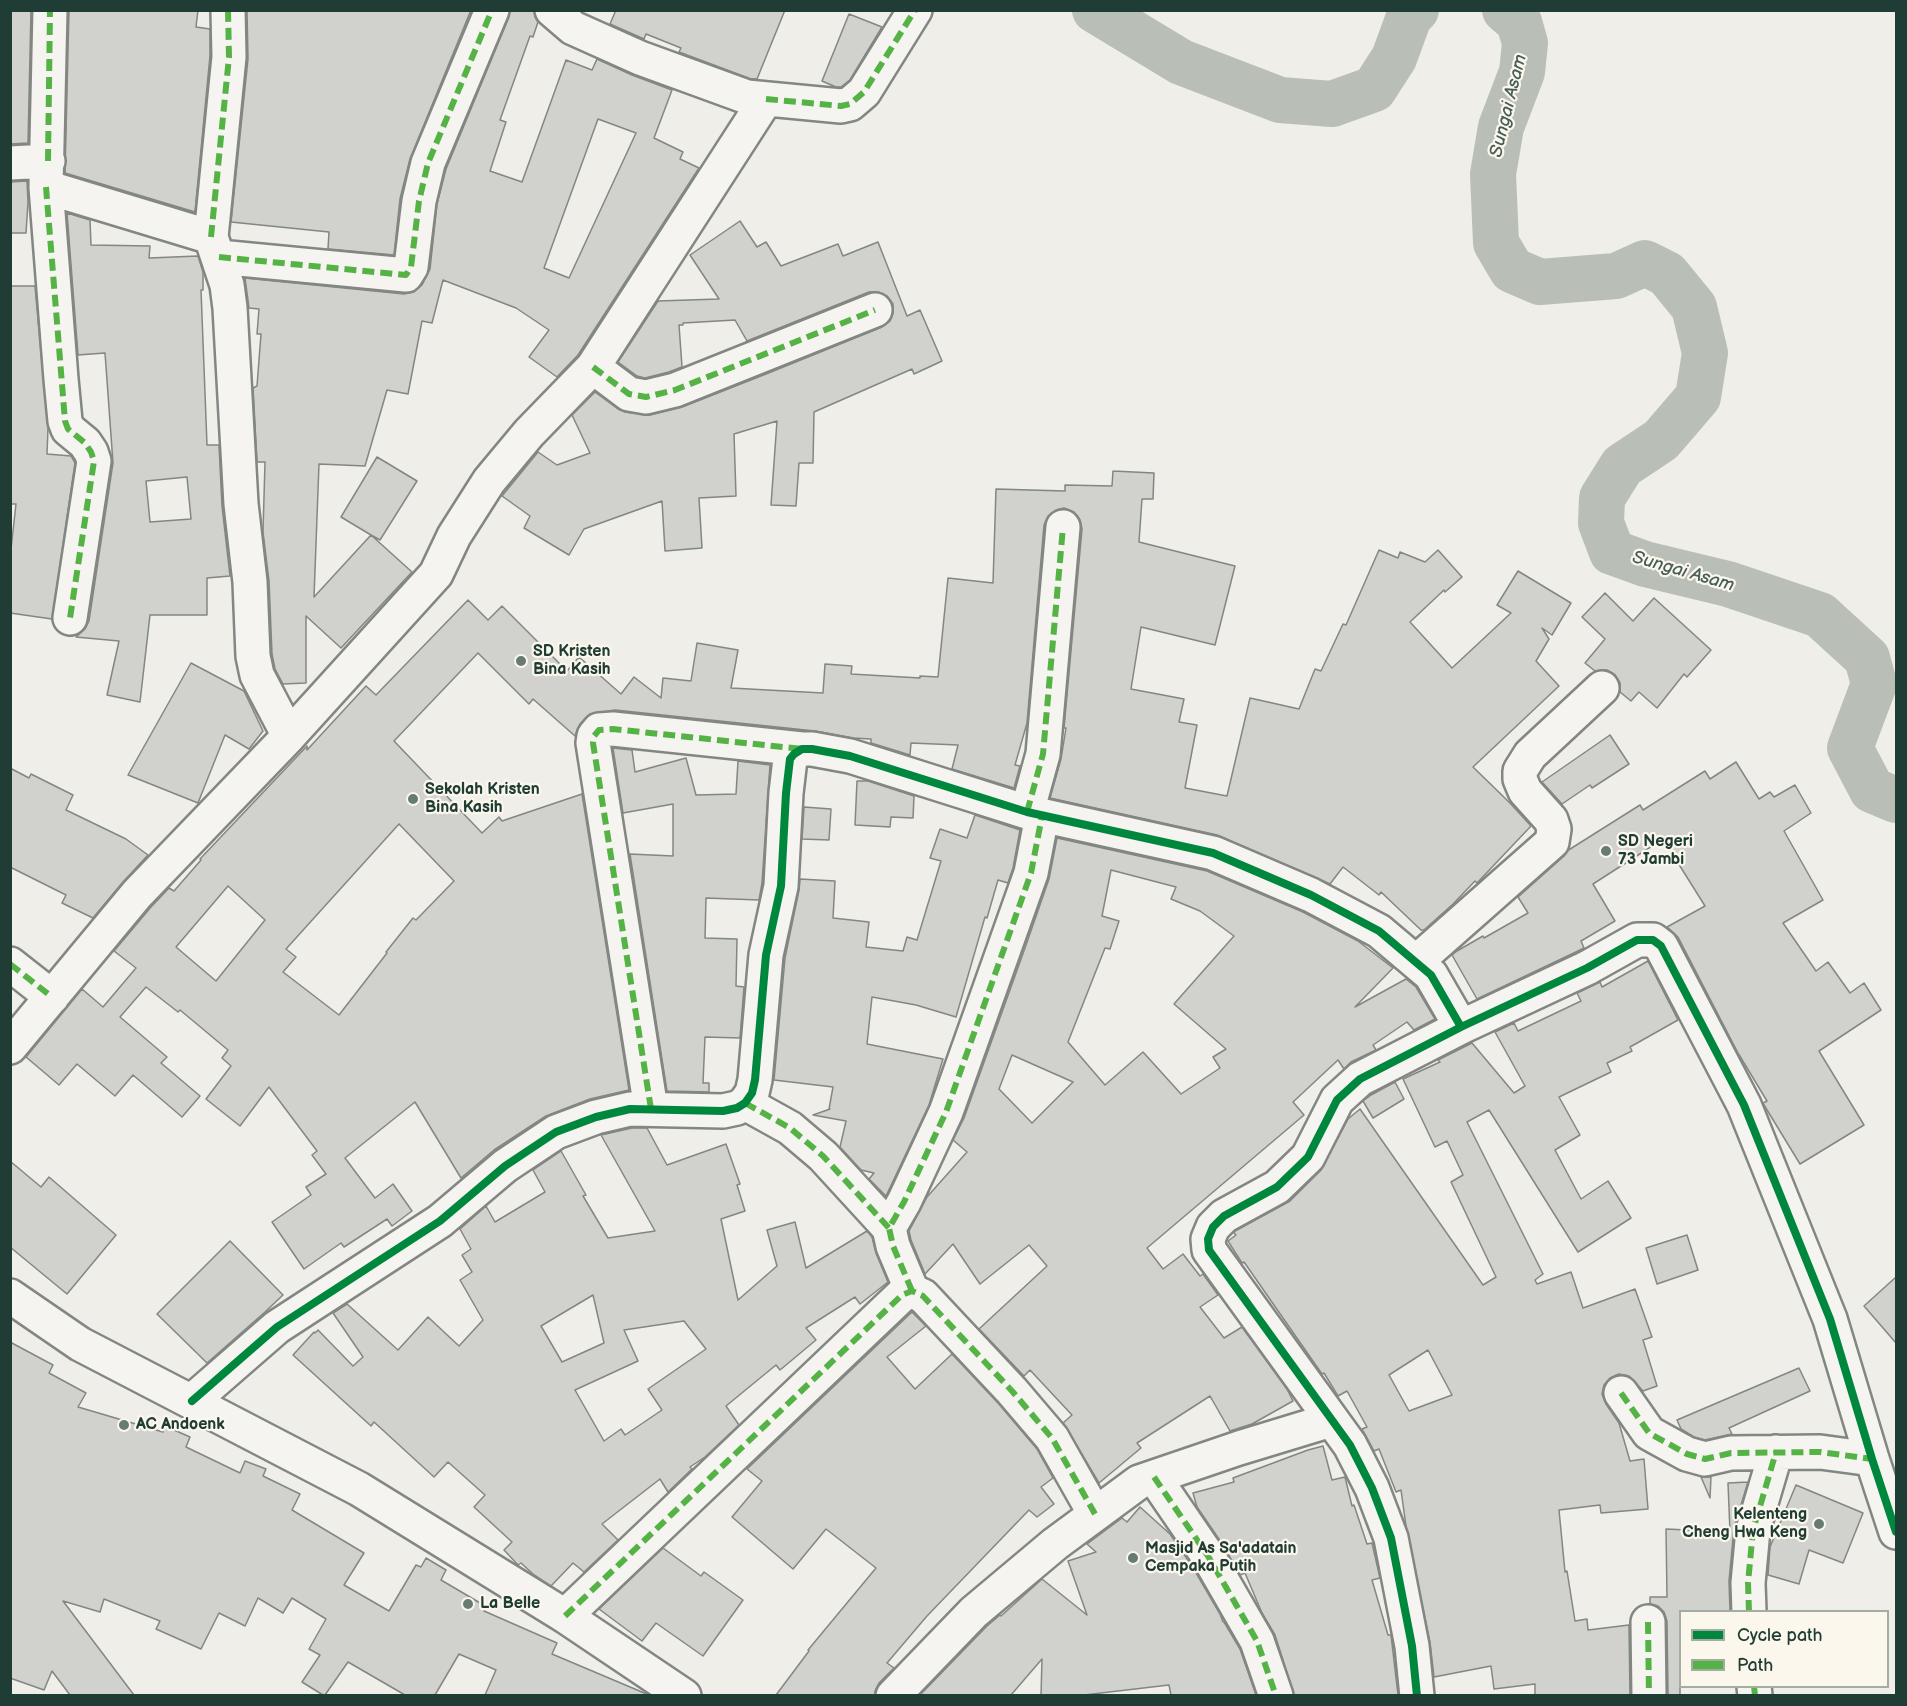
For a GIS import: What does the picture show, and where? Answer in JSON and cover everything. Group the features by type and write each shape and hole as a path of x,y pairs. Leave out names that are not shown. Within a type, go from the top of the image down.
{"street":[{"path":"50,10 47,174 65,421 68,429 85,443 94,461 70,618"},
{"path":"228,10 229,57 215,247 227,285 230,308 241,504 250,582 253,656 257,675 289,736"},
{"path":"10,163 47,174 215,247 406,275 411,267 419,201 428,163 492,10"},
{"path":"552,10 573,28 640,58 747,97 841,106 849,104 864,92 915,10"},
{"path":"10,1047 137,894 289,736 436,574 454,536 489,481 529,432 593,367 766,99"},
{"path":"593,367 629,394 646,397 675,390 875,310"},
{"path":"888,1228 904,1202 946,1112 1031,873 1034,814 1043,754 1062,527"},
{"path":"1416,962 1552,842 1554,830 1551,820 1525,791 1520,780 1520,771 1530,755 1602,688"},
{"path":"651,1109 593,743 594,736 599,730 613,729 812,749 850,756 1034,814 1213,853 1311,895 1379,931 1431,975 1461,1027"},
{"path":"192,1401 278,1327 440,1221 505,1166 556,1132 596,1117 630,1109 723,1111 737,1108 745,1103 752,1093 755,1080 766,955 781,886 790,759 801,749"},
{"path":"1417,1695 1412,1646 1391,1538 1372,1488 1350,1445 1209,1250 1208,1239 1213,1227 1224,1216 1277,1187 1308,1157 1338,1100 1360,1079 1461,1027 1587,968 1637,940 1653,940 1661,946 1744,1106 1830,1319 1896,1532"},
{"path":"10,964 52,997"},
{"path":"745,1103 790,1128 823,1156 888,1228 912,1291 923,1296 1012,1391 1052,1438 1095,1514"},
{"path":"565,1616 902,1295 912,1291"},
{"path":"10,1296 80,1344 359,1489 565,1616 684,1695"},
{"path":"1621,1393 1649,1433 1687,1454 1705,1459 1731,1453 1820,1452 1872,1459"},
{"path":"893,1695 974,1612 1054,1544 1139,1482 1331,1420"},
{"path":"1749,1610 1748,1583 1753,1530 1776,1452"},
{"path":"1154,1477 1208,1556 1257,1641 1276,1695"},
{"path":"1648,1622 1649,1695"}],"building":[{"path":"10,10 31,10 28,143 10,144"},
{"path":"69,10 198,10 196,27 210,29 210,56 195,212 65,173"},
{"path":"247,10 471,10 410,159 400,199 394,255 328,249 329,232 231,222 248,59"},
{"path":"510,10 534,10 538,22 533,37 530,36 500,120 506,122 490,171 522,182 566,60 592,70 597,59 672,90 654,138 683,152 680,159 699,168 578,355 557,377 529,357 549,330 516,308 443,280 432,323 422,321 408,394 387,390 365,466 319,464 314,597 371,535 412,572 341,648 306,616 306,683 283,684 275,669 272,654 269,581 263,532 265,462 257,462 253,388 257,386 261,334 257,334 259,309 249,308 245,278 404,294 414,292 422,285 430,269 437,204 446,169","holes":["598,119 636,133 569,278 544,268"]},
{"path":"616,10 785,10 757,79 751,79 679,52 681,48 646,34 644,39 610,24"},
{"path":"849,14 882,27 850,80 841,87 836,87 822,81"},
{"path":"27,181 26,233 10,233 10,182"},
{"path":"67,213 90,220 91,245 150,246 149,258 198,256 203,272 203,290 201,290 207,445 219,445 222,506 230,576 207,578 207,615 150,615 140,702 107,695 119,641 76,637 85,629 89,621 113,463 105,353 78,355","holes":["187,477 191,519 150,522 146,481"]},
{"path":"740,221 757,247 766,242 781,266 838,244 843,256 878,242 907,316 920,310 942,361 914,374 912,369 814,412 813,463 799,463 796,506 771,505 777,421 734,434 736,496 699,498 702,548 665,551 662,501 584,529 569,555 524,528 530,516 502,496 538,452 557,465 590,453 572,415 595,392 625,412 650,415 682,407 882,327 890,321 893,304 887,296 878,292 869,292 747,341 735,320 683,323 679,325 682,367 669,372 645,378 637,376 618,362 658,301 719,299 690,255"},
{"path":"10,286 35,286 48,428 47,454 71,456 75,463 52,619 10,613 10,558 16,504 10,504"},
{"path":"377,457 417,481 380,540 341,517"},
{"path":"1113,471 1154,473 1153,499 1142,499 1139,542 1235,566 1215,645 1141,627 1131,689 1184,699 1179,722 1197,725 1185,788 1227,796 1250,698 1299,709 1315,669 1321,671 1343,624 1346,625 1379,550 1398,558 1400,552 1425,562 1438,550 1462,577 1445,592 1444,590 1410,622 1452,668 1511,613 1497,605 1518,571 1571,603 1552,635 1542,628 1549,639 1536,661 1559,686 1473,767 1531,826 1477,883 1475,881 1424,930 1421,930 1381,892 1379,895 1343,867 1330,884 1217,835 1050,798 1061,759 1066,728 1064,728 1082,529 1080,520 1074,512 1064,508 1048,516 1044,525 1027,723 1015,765 1020,766 1014,788 952,769 958,745 911,743 910,755 871,743 871,739 615,710 590,714 580,724 575,736 533,699 529,704 478,653 394,741 482,833 499,817 502,821 582,794 629,1090 590,1099 546,1116 494,1150 461,1178 415,1102 345,1158 375,1198 393,1184 412,1211 392,1226 387,1219 344,1247 341,1243 304,1269 272,1222 311,1195 306,1187 326,1174 312,1155 317,1151 269,1087 240,1126 206,1099 231,1066 222,1058 228,1050 180,1010 178,1012 146,987 120,1017 167,1057 161,1063 200,1096 182,1117 133,1075 115,1096 77,1064 59,1085 26,1057 82,989 103,1007 136,968 114,951 151,907 169,888 174,891 200,859 366,686 376,695 468,600 488,620 502,606 567,671 579,657 621,694 634,677 661,698 663,678 691,681 697,643 738,650 731,688 823,693 825,664 852,666 851,674 938,677 948,578 993,583 996,489 1065,491 1065,485 1112,486","holes":["399,824 454,881 416,920 413,918 339,1015 283,972 296,957 286,949","228,886 265,920 216,981 176,947"]},
{"path":"1605,593 1633,621 1654,598 1711,650 1687,677 1684,674 1657,708 1639,692 1631,701 1620,692 1620,683 1615,675 1607,670 1595,671 1585,663 1605,639 1582,617"},
{"path":"191,663 244,691 263,731 249,749 225,735 198,803 128,775"},
{"path":"1610,735 1629,764 1592,788 1590,785 1562,804 1542,782"},
{"path":"613,748 632,750 635,772 686,758 696,795 736,794 738,761 770,765 759,900 706,898 705,938 737,939 736,986 744,987 740,1038 705,1037 703,1083 709,1083 709,1092 667,1091 630,854 673,856 673,804 623,813"},
{"path":"1736,762 1759,799 1770,792 1774,797 1795,785 1811,813 1784,831 1823,900 1783,923 1816,971 1828,962 1850,993 1864,983 1881,1010 1819,1051 1864,1125 1800,1164 1764,1105 1763,1103 1767,1101 1738,1053 1678,937 1667,927 1705,906 1663,839 1593,884 1615,921 1581,941 1584,948 1477,999 1452,955 1528,913 1518,897 1567,851 1640,805 1643,810 1705,771 1710,779"},
{"path":"10,768 29,778 31,774 73,795 66,810 126,839 148,855 93,918 62,903 66,895 10,867"},
{"path":"857,781 868,781 914,796 913,818 891,817 890,827 855,825"},
{"path":"804,807 831,809 829,840 802,839"},
{"path":"975,815 1020,830 1008,883 998,880 956,1017 916,1005 872,997 867,1044 943,1059 929,1105 886,1196 869,1179 874,1173 861,1170 840,1147 846,1121 813,1115 830,1109 833,1087 774,1080 785,958 800,879 835,881 833,918 869,922 866,947 903,951 907,937 917,940 941,861 930,858 940,829 967,838"},
{"path":"1057,838 1207,871 1303,912 1358,941 1393,968 1355,1007 1406,979 1416,987 1435,1019 1414,1030 1407,1022 1373,1045 1376,1050 1351,1062 1344,1069 1338,1060 1293,1102 1304,1115 1147,1248 1163,1269 1183,1254 1200,1276 1203,1274 1218,1295 1200,1307 1224,1338 1242,1327 1287,1389 1293,1401 1252,1424 1230,1431 1210,1396 1137,1443 1141,1448 1099,1483 1063,1423 1072,1415 1030,1370 1024,1376 979,1329 1047,1266 1029,1245 980,1284 953,1244 925,1274 909,1231 927,1197 967,1152 953,1140 964,1118 1049,879","holes":["1111,870 1176,887 1171,899 1200,911 1234,936 1174,1004 1226,1049 1213,1057 1220,1068 1181,1094 1143,1052 1105,1085 1068,1042 1105,948 1110,949 1119,921 1102,916","1012,1055 1073,1082 1032,1123 999,1089"]},
{"path":"1648,961 1678,1020 1630,1047 1632,1051 1607,1063 1611,1072 1559,1097 1580,1135 1555,1150 1581,1199 1608,1181 1631,1218 1578,1252 1489,1110 1467,1122 1543,1274 1535,1280 1537,1284 1571,1272 1583,1308 1635,1289 1652,1337 1643,1340 1657,1386 1643,1391 1629,1376 1619,1374 1610,1378 1604,1385 1602,1394 1619,1423 1630,1461 1644,1459 1648,1509 1601,1513 1600,1505 1559,1510 1565,1572 1567,1571 1575,1621 1587,1619 1588,1630 1629,1625 1630,1695 1535,1695 1535,1684 1494,1689 1491,1666 1434,1677 1430,1643 1401,1490 1396,1492 1379,1449 1374,1451 1362,1429 1367,1427 1347,1391 1338,1396 1324,1373 1322,1374 1228,1241 1236,1235 1235,1231 1290,1201 1321,1170 1348,1119 1360,1109 1483,1285 1496,1277 1451,1182 1463,1175 1447,1141 1435,1147 1403,1079 1440,1062 1438,1060 1472,1043 1514,1093 1525,1086 1495,1032 1514,1023 1518,1031 1581,1001 1577,993 1600,982 1602,987","holes":["1428,1350 1452,1395 1409,1411 1389,1375"]},
{"path":"1395,1082 1404,1099 1373,1118 1363,1101"},
{"path":"632,1128 647,1128 667,1165 726,1144 740,1184 737,1185 745,1211 721,1219 738,1300 777,1266 767,1230 795,1222 806,1268 867,1231 872,1237 888,1282 860,1304 855,1297 806,1328 816,1340 780,1370 776,1365 726,1406 739,1425 705,1457 690,1467 692,1469 668,1492 660,1479 602,1524 618,1540 584,1572 573,1563 551,1586 521,1563 518,1565 504,1550 512,1542 474,1507 485,1495 448,1462 434,1477 374,1422 371,1426 293,1355 318,1330 353,1366 363,1357 333,1313 347,1304 398,1350 428,1317 459,1346 483,1320 460,1280 472,1272 462,1255 471,1249 460,1229 486,1206 495,1222 545,1192 533,1170 561,1151 586,1195 583,1196 608,1238 655,1231 601,1135","holes":["593,1295 604,1343 562,1362 541,1326","684,1321 706,1349 648,1389 662,1410 625,1435 621,1429 604,1441 575,1390 638,1361 624,1330"]},
{"path":"10,1161 41,1187 49,1177 116,1235 67,1294 10,1247"},
{"path":"1687,1235 1698,1270 1657,1284 1646,1248"},
{"path":"230,1241 283,1295 207,1363 157,1314"},
{"path":"1896,1277 1896,1343 1864,1306"},
{"path":"912,1312 926,1326 887,1357 915,1389 952,1354 1037,1449 1053,1478 1041,1487 1054,1504 1037,1517 1029,1510 927,1616 887,1663 894,1668 879,1683 875,1695 776,1695 808,1650 876,1568 826,1529 793,1569 732,1517 762,1481 747,1469"},
{"path":"10,1342 53,1365 49,1373 86,1393 78,1407 163,1432 165,1426 190,1437 186,1447 240,1473 245,1461 266,1469 263,1476 300,1494 292,1510 364,1553 344,1585 389,1611 416,1565 421,1567 426,1558 446,1570 441,1580 487,1607 484,1611 557,1643 552,1654 649,1695 485,1695 496,1670 459,1654 435,1695 405,1695 348,1662 323,1695 302,1682 320,1655 309,1649 326,1619 292,1598 283,1613 258,1598 245,1626 219,1613 201,1649 156,1629 160,1621 104,1599 100,1612 63,1601 134,1695 70,1695 52,1671 44,1690 10,1678"},
{"path":"1799,1368 1810,1391 1729,1428 1732,1434 1705,1440 1694,1437 1681,1429 1677,1420"},
{"path":"1323,1446 1332,1480 1345,1477 1352,1506 1354,1505 1367,1544 1372,1543 1380,1578 1372,1580 1388,1635 1391,1635 1398,1695 1294,1695 1275,1635 1262,1613 1245,1573 1240,1575 1197,1507 1193,1493 1234,1482 1233,1478"},
{"path":"1701,1477 1711,1477 1710,1498"},
{"path":"1748,1482 1734,1528 1729,1581 1730,1610 1679,1610 1680,1695 1668,1695 1667,1621 1664,1612 1658,1606 1650,1604 1650,1597 1667,1597 1666,1529 1730,1532 1728,1483"},
{"name":"Kelenteng Cheng Hwa Keng","path":"1796,1485 1863,1513 1843,1563 1809,1550 1799,1584 1768,1575 1770,1547"},
{"path":"1140,1507 1170,1534 1192,1566 1240,1649 1256,1695 1171,1695 1169,1685 1084,1695 1041,1695 1042,1659 1011,1695 920,1695 987,1626 1042,1579 1087,1615 1068,1561 1096,1552 1087,1544 1122,1518 1127,1522"},
{"path":"663,1548 701,1576 704,1572 743,1600 703,1656 656,1623 642,1641 599,1609"}],"waterway":[{"name":"Sungai Asam","path":"1095,10 1181,62 1280,100 1332,104 1374,89 1394,58 1409,17 1416,10"},
{"name":"Sungai Asam","path":"1505,10 1519,22 1525,43 1522,72 1501,127 1493,174 1496,243 1512,270 1540,282 1616,276 1645,263 1667,274 1694,307 1705,353 1698,397 1661,440 1622,466 1602,498 1601,523 1612,552 1645,564 1728,584 1820,615 1867,658 1874,684 1850,748 1872,790 1896,800"}],"marked path":[{"path":"48,161 50,10"},
{"path":"211,237 229,57 228,10"},
{"path":"219,257 406,275 411,267 419,201 428,163 492,10"},
{"path":"766,99 841,106 850,104 864,92 915,10"},
{"path":"46,187 65,421 68,429 85,443 94,461 70,618"},
{"path":"593,367 629,394 646,397 675,390 875,310"},
{"path":"1027,812 1043,754 1063,527"},
{"path":"651,1109 593,743 594,736 599,730 613,729 802,749"},
{"path":"912,1291 893,1246 889,1228 904,1202 946,1112 1031,873 1042,816"},
{"path":"10,964 52,997"},
{"path":"745,1103 790,1128 823,1156 889,1228"},
{"path":"565,1616 902,1295 912,1291 923,1296 1012,1391 1052,1438 1095,1514"},
{"path":"1621,1393 1649,1433 1687,1454 1705,1459 1731,1453 1820,1452 1872,1459"},
{"path":"1749,1610 1748,1583 1753,1530 1776,1452"},
{"path":"1154,1477 1208,1556 1257,1641 1276,1696"},
{"path":"1648,1622 1649,1696"},
{"path":"1754,1688 1755,1696"}],"cycle path":[{"path":"192,1401 277,1327 440,1221 505,1166 556,1132 596,1117 630,1109 723,1111 737,1108 745,1103 752,1093 755,1080 766,955 781,886 790,759 802,749 850,756 1027,812 1213,853 1311,895 1379,931 1431,975 1461,1027"},
{"path":"1417,1696 1412,1646 1391,1538 1372,1488 1350,1445 1209,1250 1208,1239 1213,1227 1224,1216 1277,1187 1308,1157 1337,1100 1360,1079 1461,1027 1587,968 1637,940 1653,940 1661,946 1744,1105 1830,1319 1896,1532"}],"place":[{"name":"SD Kristen Bina Kasih","path":"521,661"},
{"name":"Sekolah Kristen Bina Kasih","path":"413,799"},
{"name":"SD Negeri 73 Jambi","path":"1606,851"},
{"name":"AC Andoenk","path":"124,1425"},
{"name":"Kelenteng Cheng Hwa Keng","path":"1819,1524"},
{"name":"Masjid As Sa'adatain Cempaka Putih","path":"1133,1558"},
{"name":"La Belle","path":"468,1604"}]}
